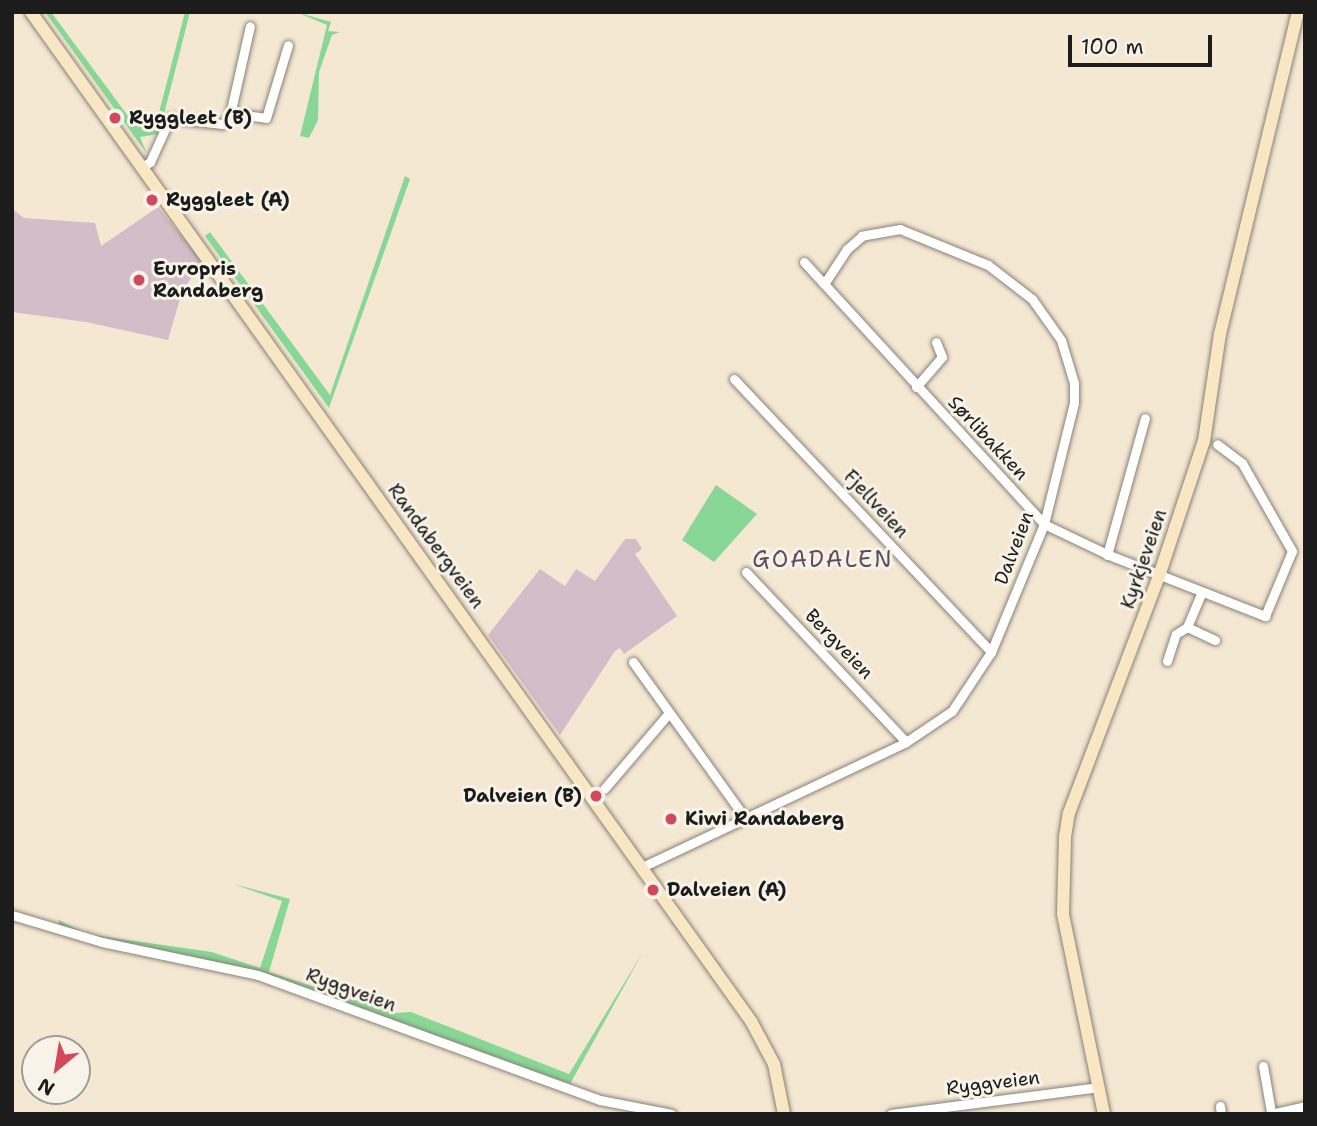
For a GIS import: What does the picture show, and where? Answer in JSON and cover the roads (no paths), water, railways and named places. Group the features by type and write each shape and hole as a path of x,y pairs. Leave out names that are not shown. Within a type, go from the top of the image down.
{"main road":[{"name":"Randabergveien","path":"30,12 759,1034 774,1065 784,1114"},
{"name":"Kyrkjeveien","path":"1104,1114 1063,914 1065,837 1086,765 1159,576 1204,441 1220,334 1298,12"}],"street":[{"path":"141,168 150,162 170,118 223,124 231,113 250,26"},
{"path":"231,113 266,118 288,45"},
{"name":"Dalveien","path":"642,867 906,742 951,711 992,652 1044,524 1074,403 1074,383 1061,340 1032,299 988,265 900,229 880,229 862,236 847,249 824,284"},
{"name":"Sørlibakken","path":"804,261 916,387 1044,524 1107,555 1265,616 1292,551 1242,463 1217,444"},
{"path":"916,387 942,358 936,342"},
{"name":"Fjellveien","path":"734,379 992,652"},
{"path":"1107,555 1145,418"},
{"name":"Bergveien","path":"746,572 906,742"},
{"path":"1167,661 1176,634 1188,627 1202,592"},
{"path":"1188,627 1215,640"},
{"path":"633,662 745,818"},
{"path":"604,789 669,713"},
{"name":"Ryggveien","path":"12,915 102,942 258,975 600,1100 672,1114"},
{"path":"1263,1066 1271,1113 1305,1106"},
{"name":"Ryggveien","path":"891,1114 954,1110 1099,1087"}],"place":[{"name":"Ryggleet (B)","path":"115,118"},
{"name":"Ryggleet (A)","path":"152,200"},
{"name":"Europris Randaberg","path":"139,280"},
{"name":"Dalveien (B)","path":"596,796"},
{"name":"Kiwi Randaberg","path":"671,819"},
{"name":"Dalveien (A)","path":"653,890"}],"district":[{"name":"GOADALEN","path":"823,559"}]}
